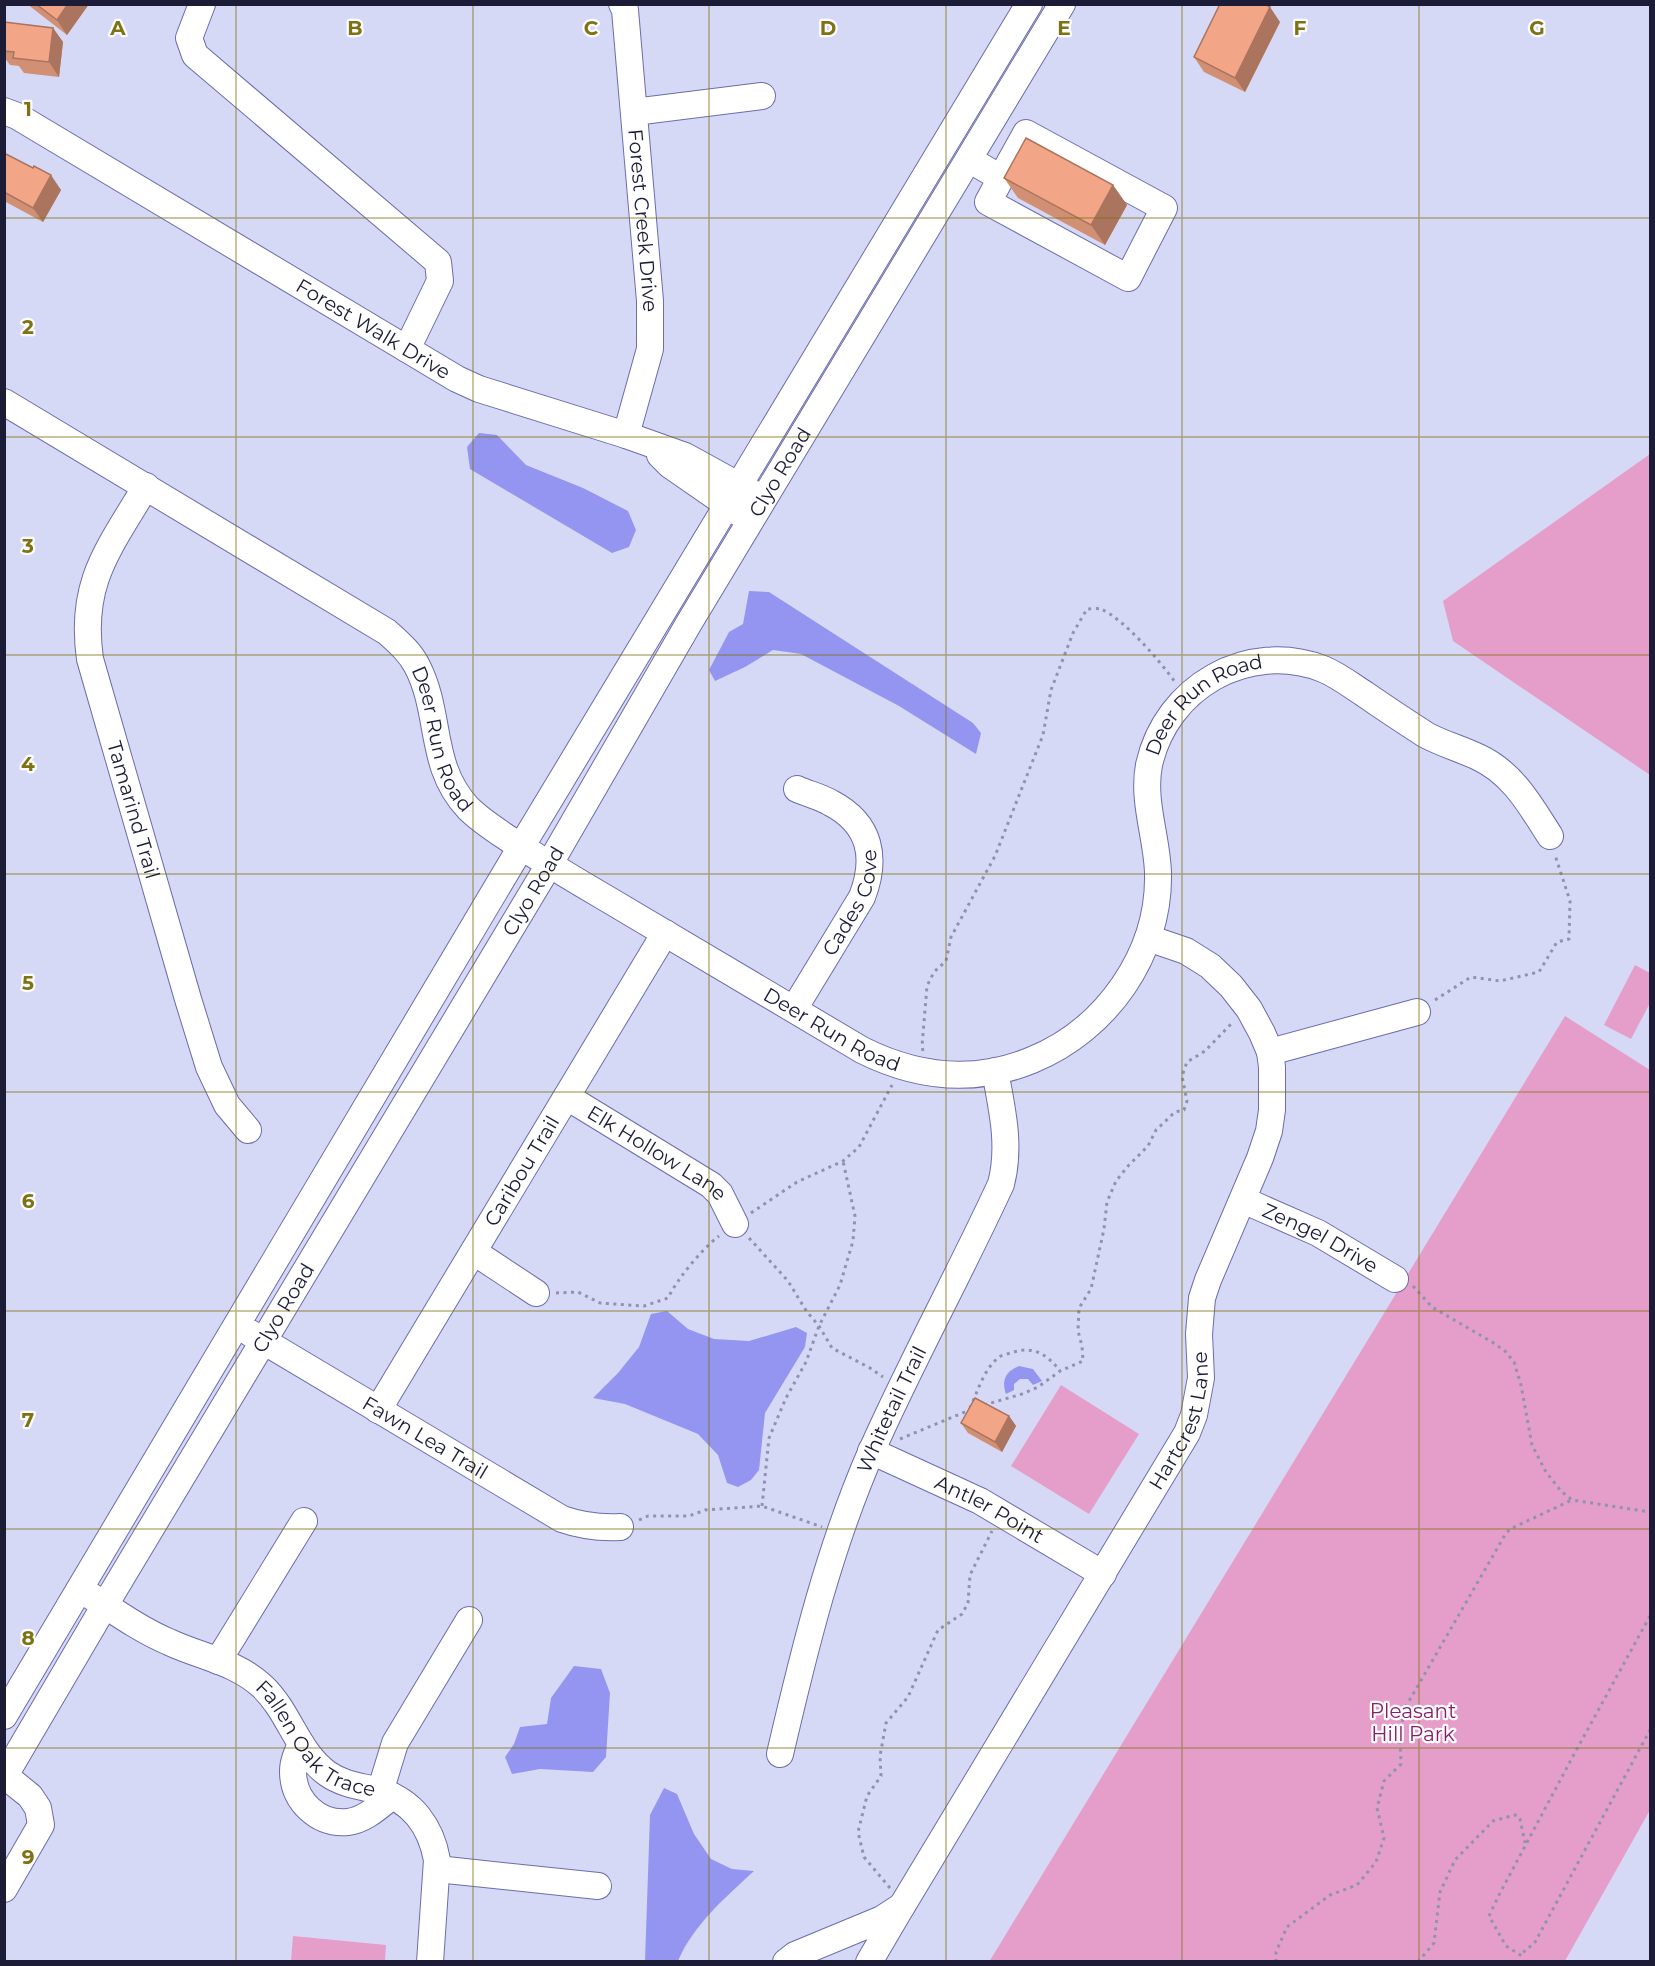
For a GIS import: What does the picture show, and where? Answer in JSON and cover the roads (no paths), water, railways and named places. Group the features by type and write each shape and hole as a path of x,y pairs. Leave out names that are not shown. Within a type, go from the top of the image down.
{"street":[{"path":"202,4 189,38 195,55 438,262 440,281 407,349"},
{"name":"Forest Creek Drive","path":"622,4 625,10 650,301 650,349 636,439"},
{"name":"Clyo Road","path":"4,1716 521,847 1029,4"},
{"name":"Clyo Road","path":"5,1776 105,1605 549,865 683,633 1062,4"},
{"path":"634,112 762,96"},
{"name":"Forest Walk Drive","path":"4,111 17,116 457,379 479,389 685,456 733,496 758,511"},
{"path":"1026,133 1164,208 1128,278 988,202 1001,178 1026,133"},
{"path":"970,160 1001,178"},
{"name":"Deer Run Road","path":"4,402 375,623 406,650 416,664 425,684 432,708 440,759 452,788 470,810 488,825 549,865 862,1050 901,1067 929,1073 961,1074 996,1071 1024,1064 1066,1044 1097,1018 1122,989 1148,938 1156,902 1158,873 1147,789 1149,767 1154,749 1162,728 1186,697 1207,680 1226,670 1246,663 1267,660 1306,663 1325,670 1426,735 1496,767 1524,794 1550,836"},
{"name":"Tamarind Trail","path":"147,486 100,565 93,583 87,617 90,659 209,1067 227,1105 248,1130"},
{"name":"Cades Cove","path":"794,1009 862,897 871,863 865,834 857,823 830,802 797,789"},
{"name":"Caribou Trail","path":"378,1410 665,933"},
{"name":"Hartcrest Lane","path":"869,1962 1187,1433 1194,1415 1201,1378 1199,1334 1202,1298 1269,1131 1272,1110 1272,1067 1270,1052 1262,1032 1249,1009 1231,986 1210,966 1186,951 1148,938"},
{"path":"1270,1052 1417,1012"},
{"name":"Whitetail Trail","path":"780,1754 803,1654 822,1586 871,1451 1001,1184 1005,1168 1006,1138 996,1071"},
{"name":"Elk Hollow Lane","path":"567,1097 711,1185 720,1194 735,1224"},
{"name":"Zengel Drive","path":"1243,1200 1318,1233 1395,1279"},
{"path":"474,1252 536,1293"},
{"name":"Fawn Lea Trail","path":"237,1325 562,1519 579,1525 599,1528 620,1527"},
{"name":"Antler Point","path":"871,1451 980,1501 1103,1574"},
{"path":"218,1661 304,1521"},
{"name":"Fallen Oak Trace","path":"81,1590 141,1629 248,1675 264,1688 280,1709 310,1758 338,1780 386,1794 407,1806 421,1818 434,1843 437,1869 430,1962"},
{"path":"301,1744 295,1757 293,1771 295,1787 303,1802 312,1812 336,1822 349,1822 362,1818 386,1794 395,1743 469,1620"},
{"path":"4,1889 41,1825 38,1808 30,1796 5,1776"},
{"path":"437,1869 598,1886"},
{"name":"Hartcrest Lane","path":"786,1962 795,1955 882,1919 902,1906"}],"water":[{"path":"479,433 497,435 526,465 583,488 628,511 636,530 629,547 612,553 470,469 467,447"},
{"path":"749,591 769,592 973,723 981,733 976,754 899,706 801,654 773,650 715,681 709,670 729,632 743,624"},
{"path":"667,1311 688,1329 714,1339 749,1341 796,1327 807,1333 805,1347 765,1413 759,1470 751,1480 738,1487 727,1483 718,1455 698,1434 625,1404 593,1398 618,1373 639,1347 651,1314"},
{"path":"1019,1366 1033,1369 1042,1381 1033,1385 1028,1379 1020,1379 1014,1384 1014,1390 1006,1394 1004,1380 1011,1371"},
{"path":"574,1666 601,1669 610,1693 606,1757 593,1772 540,1769 512,1774 505,1757 514,1744 520,1727 547,1724 551,1698"},
{"path":"664,1788 677,1794 694,1834 711,1859 732,1869 754,1871 701,1923 678,1961 645,1961 650,1815"}],"park label":[{"name":"Pleasant Hill Park","path":"1413,1722"}]}
